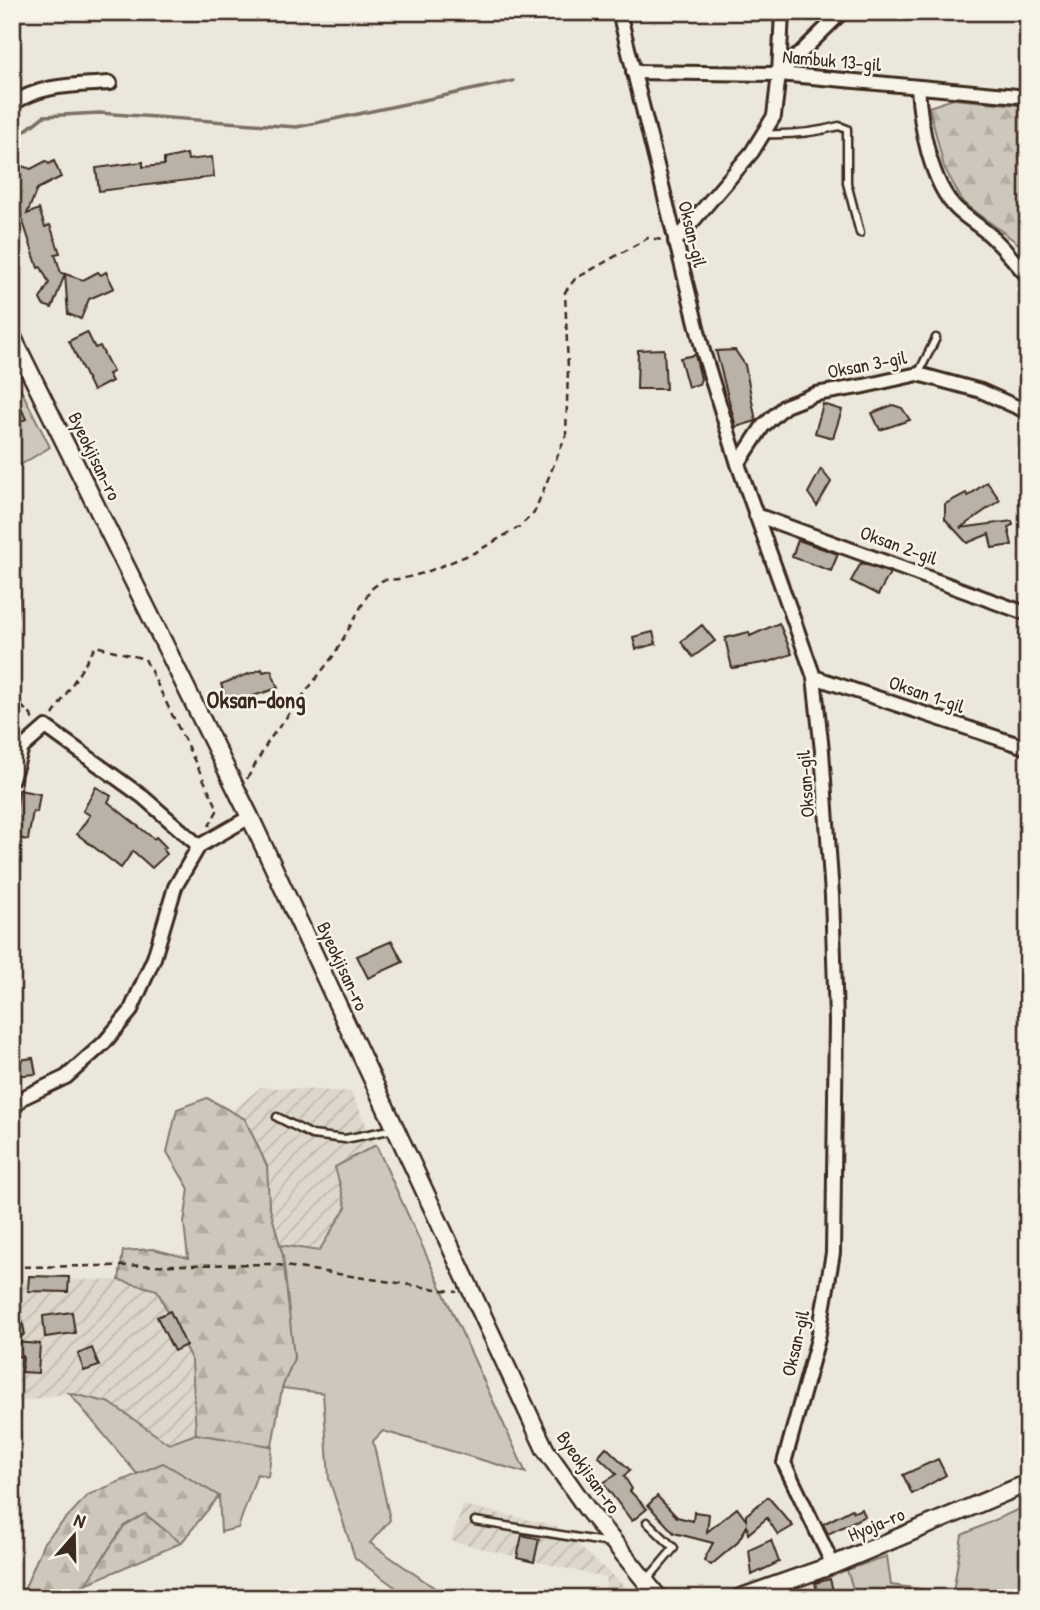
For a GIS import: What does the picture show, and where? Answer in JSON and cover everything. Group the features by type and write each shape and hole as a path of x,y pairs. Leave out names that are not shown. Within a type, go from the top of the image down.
{"street":[{"name":"Oksan-gil","path":"619,12 703,351 738,464 814,677 832,895 836,1020 833,1253 818,1339 784,1463 834,1565"},
{"path":"675,242 752,152 774,116 782,12"},
{"path":"779,74 842,12"},
{"name":"Nambuk 13-gil","path":"633,72 779,74 1028,97"},
{"path":"12,104 31,92 44,88 110,83"},
{"path":"918,87 920,122 944,191 956,208 994,239 1028,276"},
{"name":"Byeokjisan-ro","path":"12,336 239,794 545,1449 615,1544 659,1598"},
{"name":"Oksan 3-gil","path":"738,464 763,426 785,406 816,394 918,374 981,391 1028,412"},
{"name":"Oksan 2-gil","path":"756,515 1028,614"},
{"name":"Oksan 1-gil","path":"814,677 1028,748"},
{"path":"12,779 17,750 41,731 143,797 199,846"},
{"path":"12,1110 17,1097 66,1077 104,1043 130,1012 154,958 175,887 199,846 250,817"},
{"name":"Hyoja-ro","path":"739,1598 834,1565 1028,1483"}],"lane":[{"path":"763,134 790,135 818,132 839,126 847,130 847,183 860,233"},
{"path":"918,374 936,338"},
{"path":"277,1117 312,1135 345,1139 396,1129"},
{"path":"12,1295 20,1332"},
{"path":"475,1521 615,1544"},
{"path":"646,1581 674,1548 647,1522"}],"path":[{"path":"239,794 269,740 334,655 371,589 383,580 424,573 476,552 519,527 534,513 566,435 568,370 565,292 575,279 648,238 675,242"},
{"path":"12,697 31,715 41,731 96,646 145,659 218,808 199,846"},
{"path":"12,1267 272,1265 474,1296"}],"shaded area":[{"path":"261,1087 351,1092 376,1145 335,1167 346,1207 319,1251 280,1245 269,1205 267,1166 231,1111"},
{"path":"12,1279 119,1280 157,1290 192,1361 196,1434 169,1444 110,1403 69,1393 12,1403"},
{"path":"463,1505 556,1526 638,1598 605,1598 606,1578 451,1541"},
{"path":"847,1570 856,1598 769,1598"}],"green space":[{"path":"213,12 276,12 272,19 253,21"},
{"path":"953,99 1028,106 1028,251 963,202 944,167 929,107"},
{"path":"12,372 50,447 12,470"},
{"path":"12,580 20,592 12,662"},
{"path":"207,1098 245,1119 267,1166 269,1205 283,1256 294,1358 282,1388 272,1446 196,1434 192,1361 157,1290 119,1280 123,1251 153,1249 188,1258 184,1223 189,1189 167,1152 177,1109"},
{"path":"376,1145 526,1473 383,1431 373,1441 390,1520 370,1543 449,1598 410,1598 355,1558 329,1479 323,1393 282,1388 294,1358 280,1245 319,1251 346,1207 335,1167"},
{"path":"69,1393 110,1403 169,1444 196,1434 272,1446 268,1477 257,1474 238,1528 221,1532 219,1496 163,1463 137,1474"},
{"path":"163,1463 219,1496 181,1543 145,1514 124,1526 77,1597 38,1597 24,1590 44,1542 88,1495"},
{"path":"1028,1505 1028,1598 856,1598 847,1570 887,1556 891,1585 953,1593 962,1535"},
{"path":"145,1514 181,1543 86,1584 124,1526"}],"building":[{"path":"187,154 188,160 212,157 214,177 99,191 96,168 143,162 143,167 164,165 164,159"},
{"path":"46,161 49,164 54,161 61,177 37,189 27,214 39,209 45,227 50,225 60,253 55,254 61,273 65,274 52,308 43,305 40,299 49,283 41,267 38,268 16,200 12,199 12,163 31,169"},
{"path":"98,272 101,275 106,272 114,288 89,299 81,319 68,314 65,274 83,280"},
{"path":"87,332 95,348 100,346 113,372 108,374 112,381 93,391 69,341"},
{"path":"664,349 666,389 637,389 638,350"},
{"path":"735,350 745,365 756,421 736,427 716,351"},
{"path":"695,355 701,379 699,384 688,387 680,358"},
{"path":"12,388 26,419 12,425"},
{"path":"823,404 842,410 833,438 815,433"},
{"path":"893,405 902,408 910,420 880,430 872,413"},
{"path":"821,469 831,482 817,506 808,493"},
{"path":"987,482 1000,500 960,528 1012,521 1013,525 1008,527 1012,545 992,548 989,534 967,543 945,519 945,504 966,493 968,496"},
{"path":"798,540 838,554 831,571 792,557"},
{"path":"861,563 890,573 878,595 851,581"},
{"path":"779,623 792,654 769,662 732,668 725,638 749,632 750,636"},
{"path":"702,625 715,641 693,657 681,642"},
{"path":"653,632 656,644 636,649 633,637"},
{"path":"262,669 263,672 271,670 278,688 228,704 221,684"},
{"path":"96,787 111,796 108,802 166,847 163,849 167,854 152,868 133,851 121,868 77,834 90,815 83,811"},
{"path":"19,790 40,794 37,812 33,811 28,840 12,837 12,821 15,821"},
{"path":"392,941 403,962 368,978 357,956"},
{"path":"33,1058 36,1074 12,1076 12,1061"},
{"path":"29,1276 69,1277 68,1292 28,1291"},
{"path":"170,1311 186,1345 174,1351 157,1317"},
{"path":"72,1312 75,1333 45,1337 43,1316"},
{"path":"12,1342 40,1344 38,1373 22,1372 23,1356 12,1357"},
{"path":"92,1348 99,1366 84,1371 78,1354"},
{"path":"606,1447 630,1470 624,1476 632,1489 630,1491 647,1509 632,1521 603,1483 617,1474 598,1456"},
{"path":"938,1459 946,1475 912,1494 903,1475"},
{"path":"657,1496 677,1517 693,1521 694,1512 709,1514 707,1532 737,1508 746,1520 746,1515 768,1497 793,1526 778,1535 767,1518 748,1534 747,1526 737,1543 711,1565 704,1560 713,1543 674,1533 648,1505"},
{"path":"852,1509 854,1512 862,1509 865,1516 828,1534 823,1524"},
{"path":"522,1535 539,1539 534,1562 517,1558"},
{"path":"771,1540 779,1562 752,1575 749,1550"},
{"path":"830,1579 835,1598 819,1598 815,1583"}],"waterway":[{"path":"12,141 44,116 99,113 297,127 513,81"}],"district":[{"name":"Oksan-dong","path":"256,700"}]}
